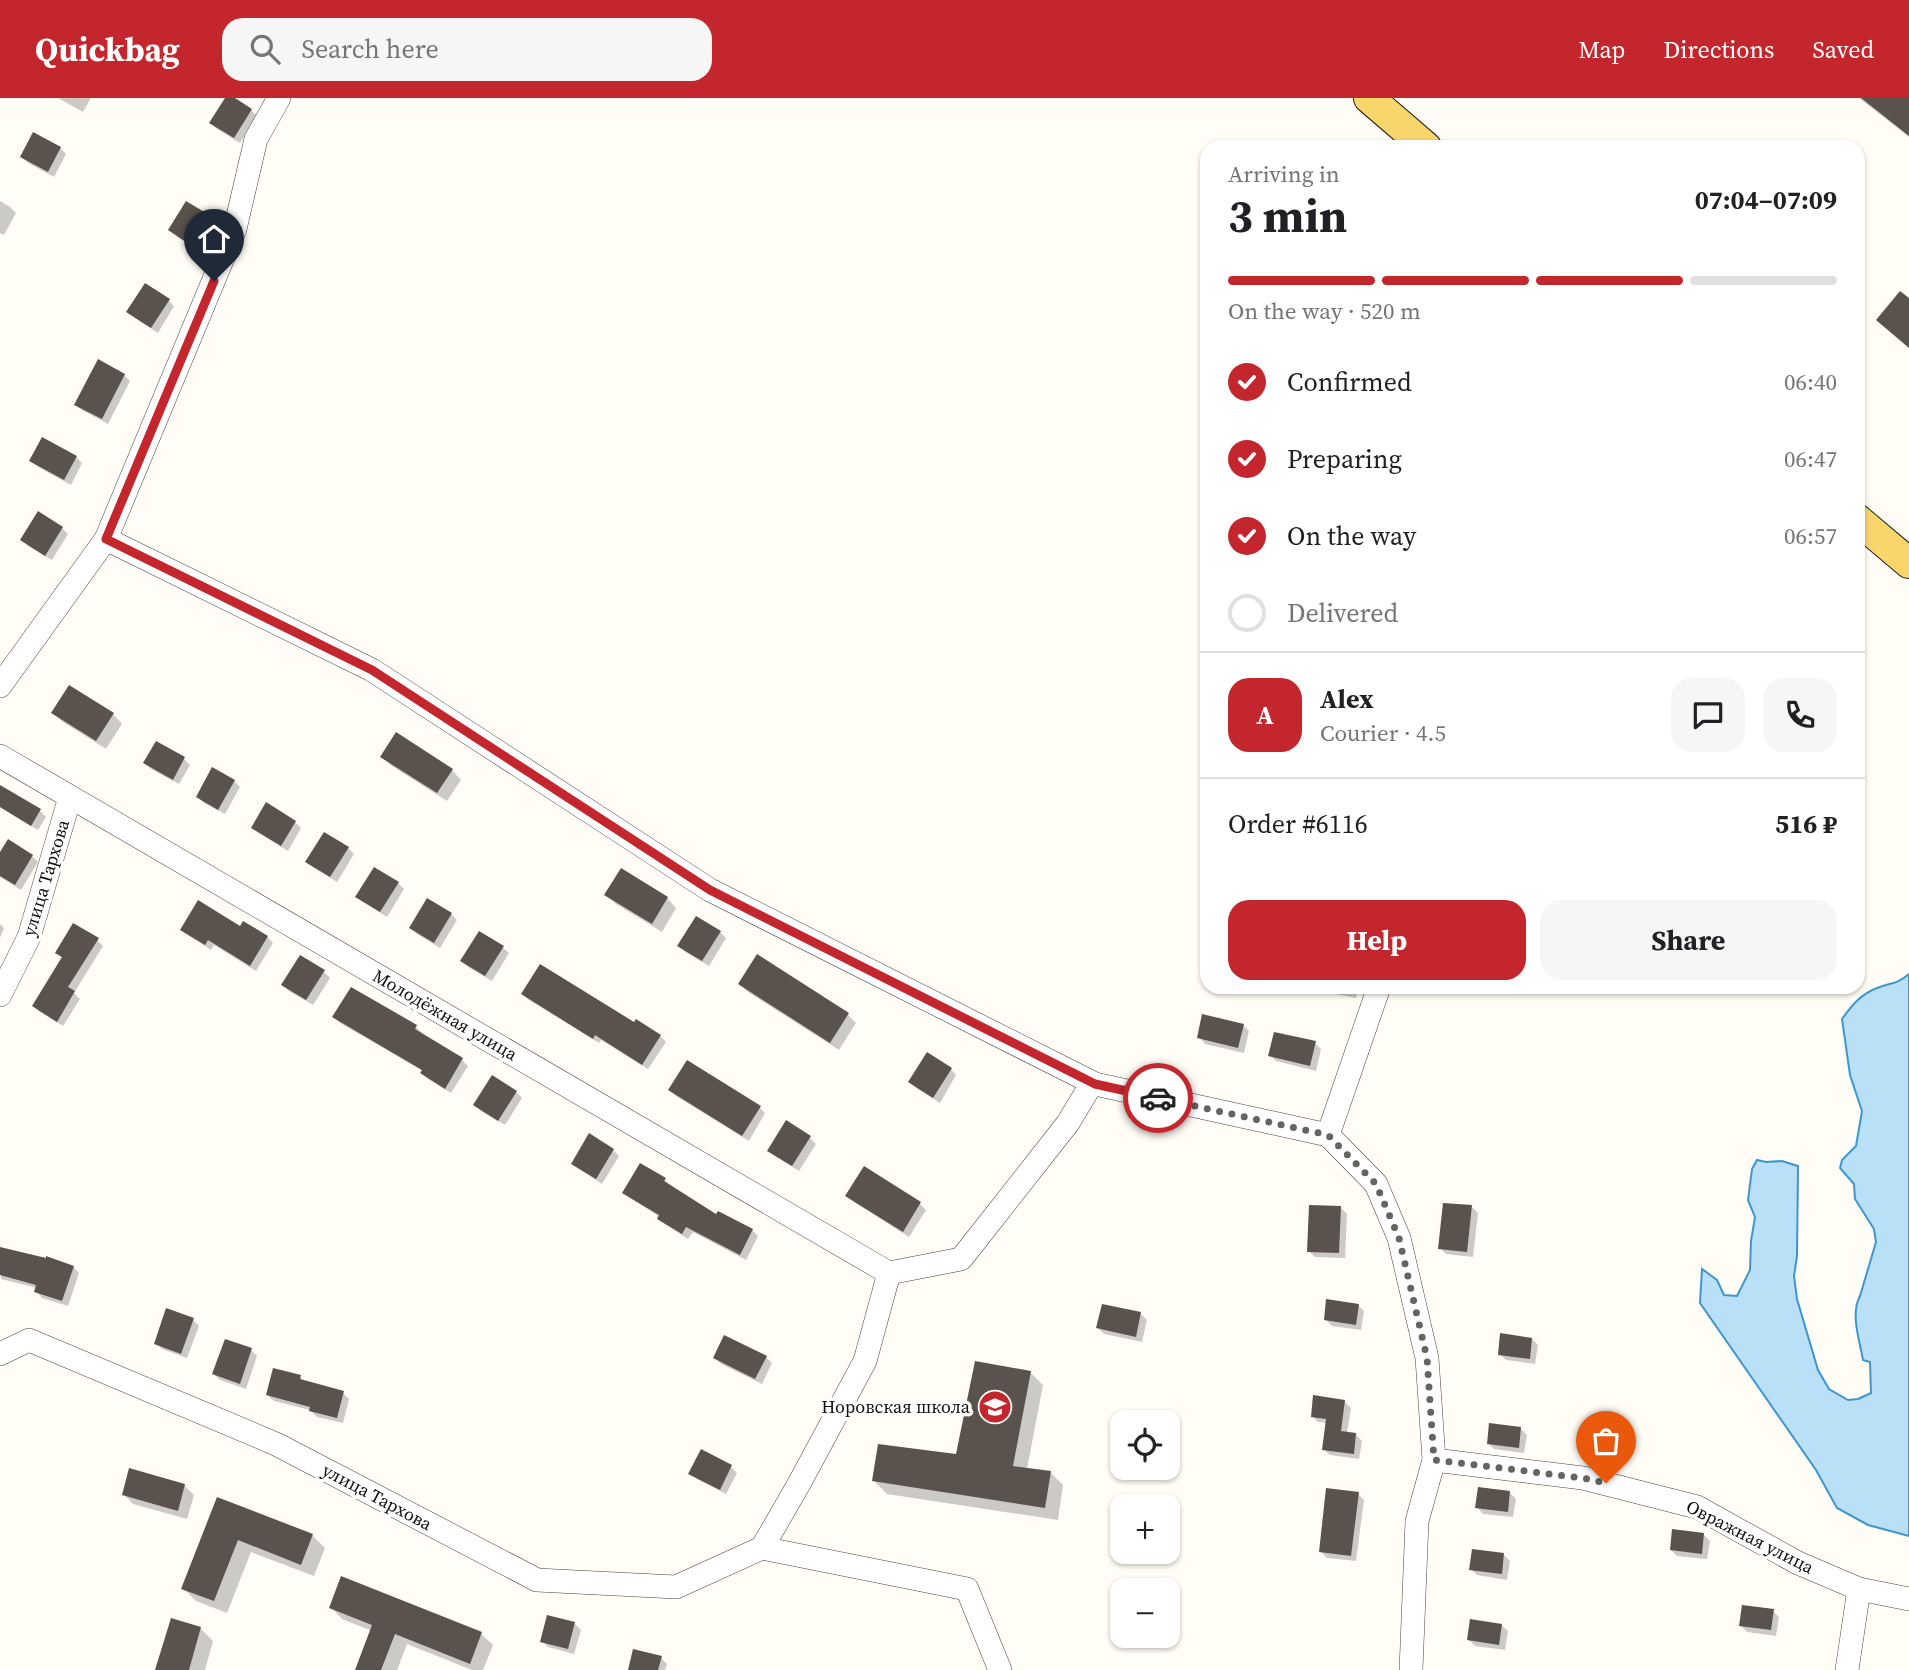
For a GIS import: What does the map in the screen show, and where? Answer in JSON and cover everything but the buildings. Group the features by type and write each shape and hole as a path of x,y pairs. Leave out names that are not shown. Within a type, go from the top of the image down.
{"main road":[{"path":"1369,98 1418,140"},
{"path":"1865,526 1909,564"}],"street":[{"path":"0,686 106,539 235,229 256,139 279,98"},
{"path":"106,539 372,670 710,890 1092,1083 1328,1135 1376,1184 1399,1238 1427,1358 1434,1460 1417,1521 1411,1670"},
{"name":"Молодёжная улица","path":"0,756 889,1273"},
{"name":"улица Тархова","path":"0,995 29,937 70,797"},
{"path":"1328,1135 1377,994"},
{"path":"1000,1670 967,1589 762,1548 865,1361 889,1273 961,1259 1068,1123 1092,1083"},
{"name":"улица Тархова","path":"0,1354 29,1340 276,1444 537,1580 676,1587 762,1548"},
{"name":"Овражная улица","path":"1434,1460 1583,1478 1697,1507 1798,1563 1859,1589 1909,1600"},
{"path":"1847,1670 1859,1589"}],"water":[{"path":"1909,974 1909,1536 1868,1525 1837,1508 1816,1470 1700,1303 1702,1269 1717,1280 1724,1295 1737,1296 1750,1270 1755,1217 1748,1200 1752,1169 1757,1160 1782,1161 1798,1166 1797,1256 1794,1276 1797,1299 1818,1370 1829,1389 1848,1400 1871,1393 1870,1362 1863,1360 1856,1311 1876,1242 1874,1229 1855,1199 1854,1184 1840,1168 1842,1160 1856,1146 1862,1111 1850,1075 1842,1019 1866,993 1897,982"}],"way so far":[{"path":"1158,1098 1328,1135 1376,1184 1399,1238 1427,1358 1434,1460 1606,1483"}],"place":[{"name":"Норовская школа","path":"995,1407"}],"route":[{"path":"214,281 106,539 372,670 710,890 1095,1084 1158,1098"}]}
